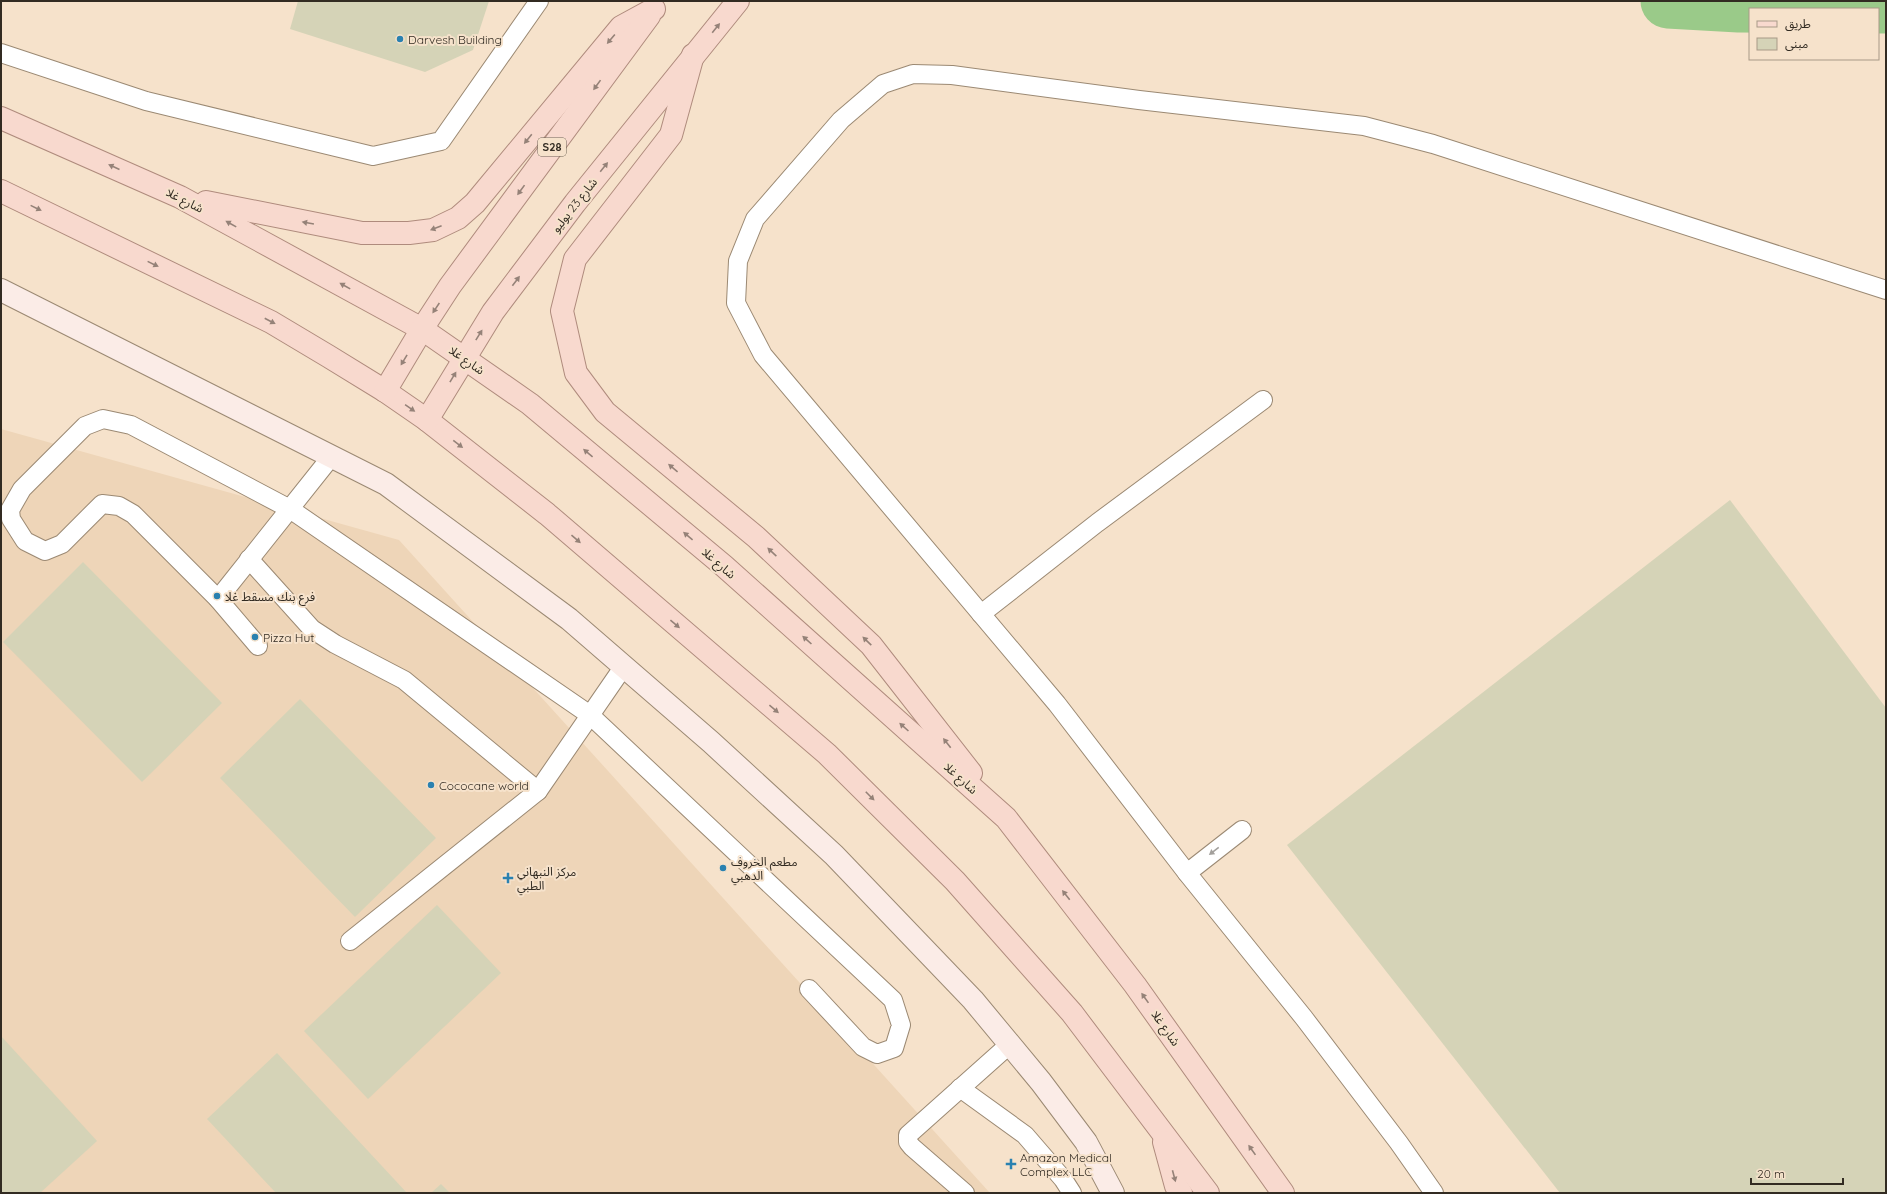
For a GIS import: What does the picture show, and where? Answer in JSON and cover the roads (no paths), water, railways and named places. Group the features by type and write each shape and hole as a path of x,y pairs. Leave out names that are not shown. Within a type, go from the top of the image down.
{"main road":[{"name":"شارع 23 يوليو","path":"427,420 493,312 552,233 693,55 738,1"},
{"path":"180,197 362,233 409,233 433,230 458,218 475,203 621,27 657,5"},
{"name":"S28","path":"385,391 450,286 657,5"},
{"path":"693,55 671,135 575,259 562,311 576,373 605,412 756,537 871,645 1006,818"},
{"name":"شارع غلا","path":"1,118 180,197 422,329 465,357 530,404 724,566 1006,818 1135,985 1283,1193"},
{"path":"1,190 271,322 385,391 427,420 547,514 827,754 970,898 1072,1013 1208,1193"},
{"path":"1161,1132 1176,1186 1181,1193"},
{"path":"1267,1171 1297,1193"}],"street":[{"path":"1,290 386,484 569,619 711,742 834,855 973,1000 1010,1044 1086,1142 1113,1193"}],"lane":[{"path":"1,53 146,101 373,156 440,142 539,1"},
{"path":"1434,1193 1399,1143 1304,1018 1187,873 1057,704 763,355 736,303 738,261 755,219 841,120 884,84 913,74 952,75 1138,100 1364,126 1433,144 1886,290"},
{"path":"981,614 1097,523 1262,400"},
{"path":"258,646 218,599 133,514 119,506 102,504 62,544 45,552 25,541 11,519 10,510 22,489 85,426 103,419 131,426 290,509 590,715 893,1000 901,1025 894,1048 877,1054 863,1047 809,989"},
{"path":"218,599 331,457"},
{"path":"250,559 312,629 335,644 404,680 538,790"},
{"path":"350,941 538,790 624,666"},
{"path":"1187,873 1242,830"},
{"path":"965,1193 908,1142 908,1135 1010,1044"},
{"path":"960,1088 1025,1135 1072,1193"}],"waterway":[{"path":"1668,1 1739,5 1886,6"}],"place":[{"name":"Darvesh Building","path":"400,39"},
{"name":"فرع بنك مسقط غلا","path":"217,596"},
{"name":"Pizza Hut","path":"255,637"},
{"name":"Cococane world","path":"431,785"},
{"name":"مطعم الخروف الدهبي","path":"723,868"},
{"name":"مركز النبهاني الطبي","path":"508,878"},
{"name":"Amazon Medical Complex LLC","path":"1011,1164"}]}
